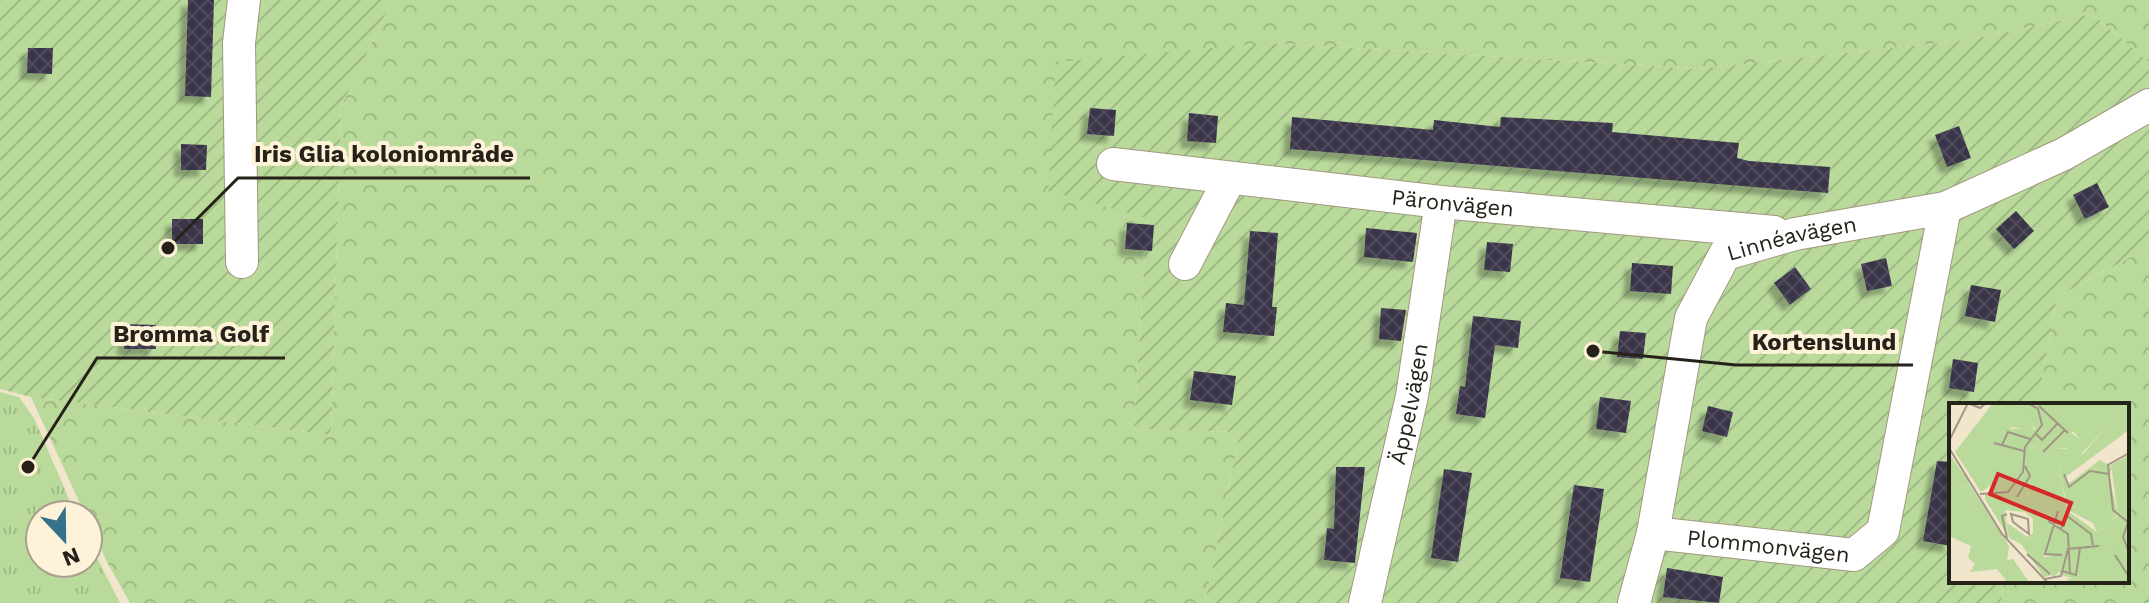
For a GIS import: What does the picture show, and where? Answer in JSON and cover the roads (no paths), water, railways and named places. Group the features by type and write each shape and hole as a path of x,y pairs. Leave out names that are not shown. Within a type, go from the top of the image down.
{"street":[{"path":"242,262 239,43 244,0"},
{"name":"Linnéavägen","path":"1634,603 1653,533 1691,318 1725,254 1795,234 1945,208 2064,154 2149,105"},
{"name":"Päronvägen","path":"1113,164 1441,202 1795,234"},
{"path":"1185,264 1230,178"},
{"name":"Äppelvägen","path":"1365,603 1412,396 1441,202"},
{"name":"Plommonvägen","path":"1653,533 1854,555 1883,531 1945,208"}],"place":[{"name":"Iris Glia koloniområde","path":"168,248"},
{"name":"Kortenslund","path":"1593,351"},
{"name":"Bromma Golf","path":"28,467"}]}
